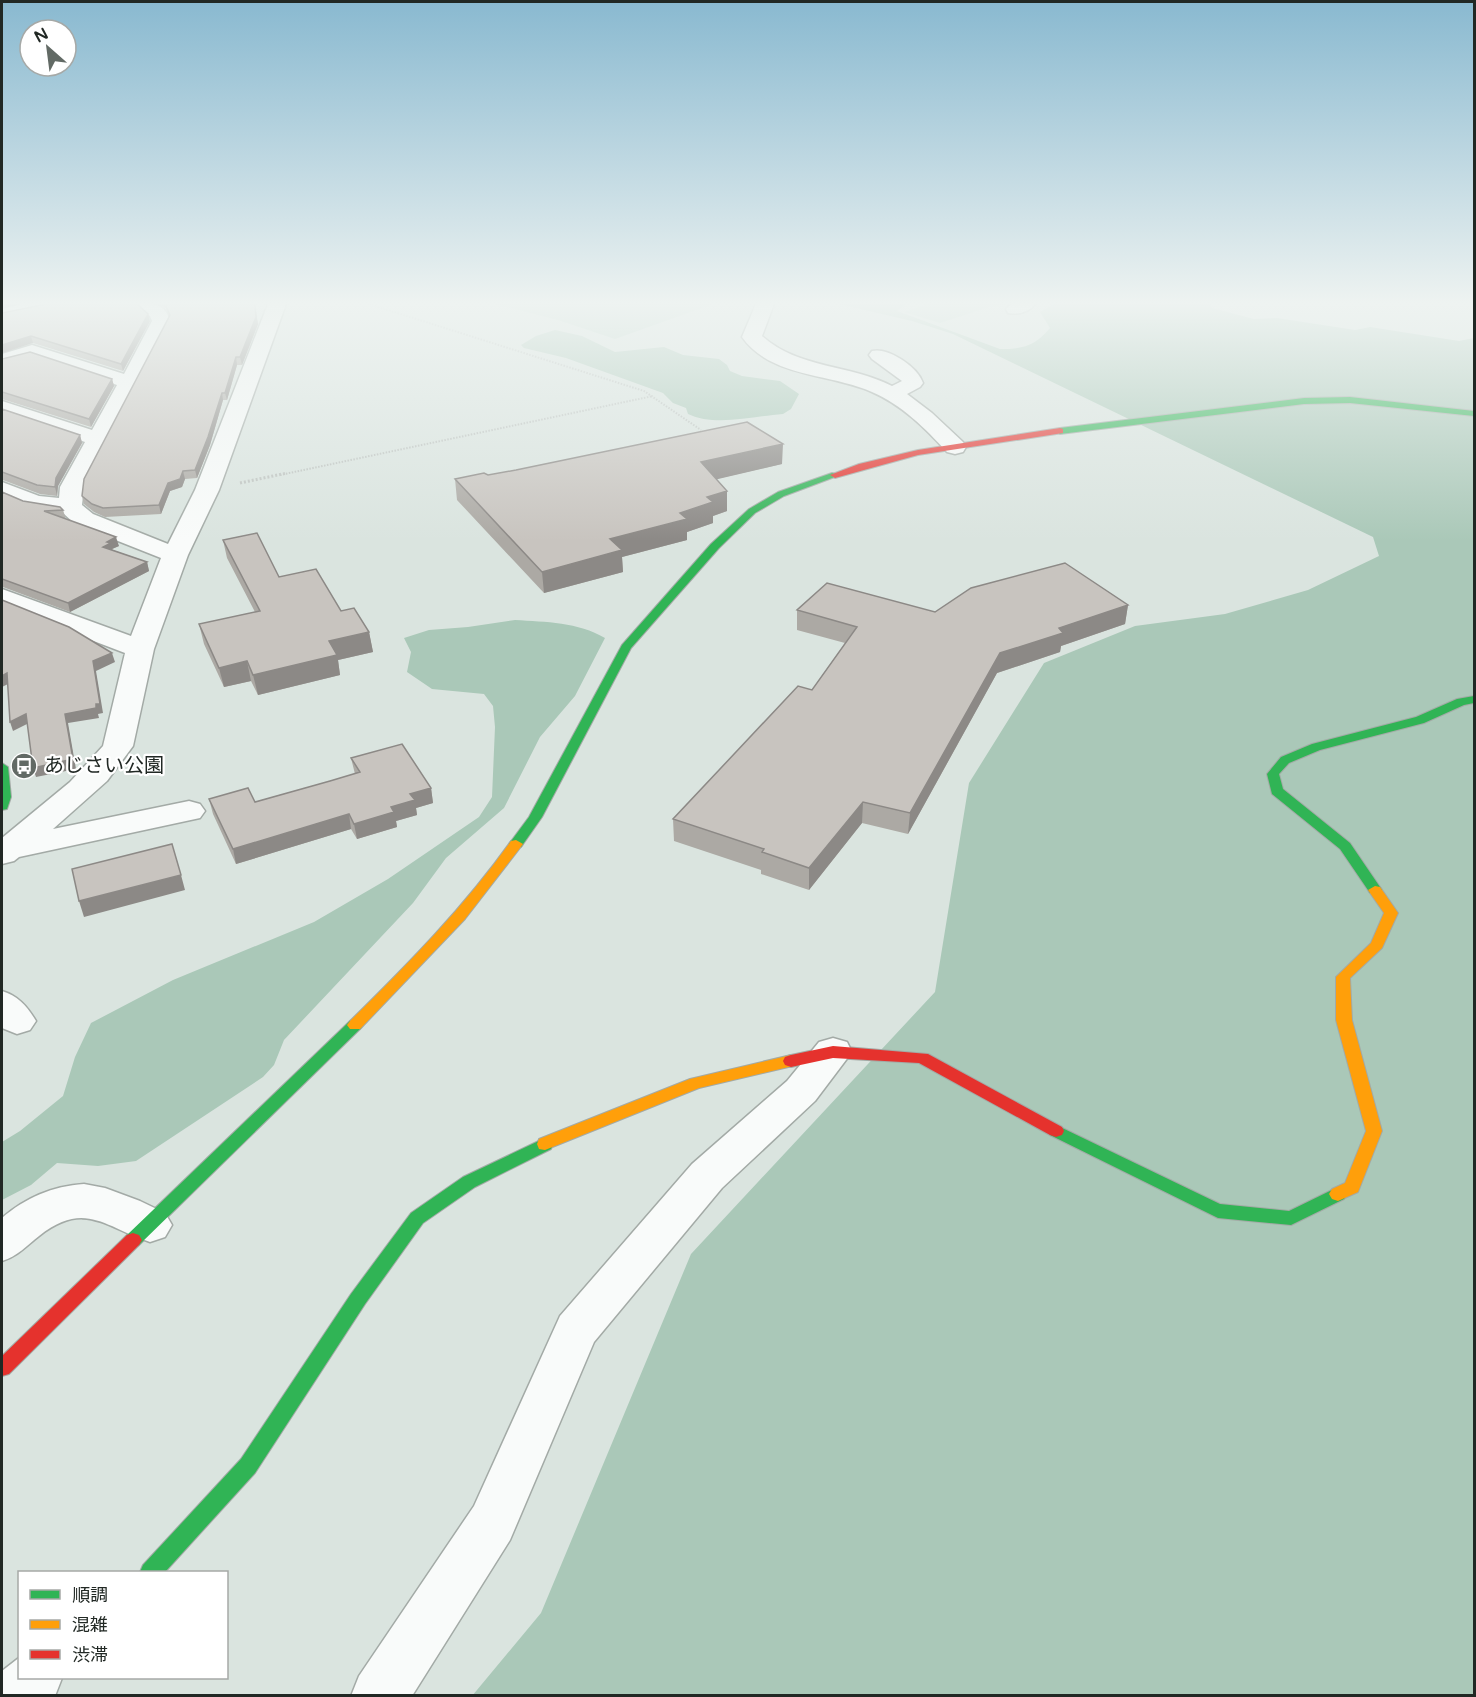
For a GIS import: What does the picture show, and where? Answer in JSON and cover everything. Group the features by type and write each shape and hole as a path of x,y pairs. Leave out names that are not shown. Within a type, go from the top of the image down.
{"street":[{"path":"70,507 72,487 127,383"},
{"path":"5,852 69,799 111,759 118,746 140,650 175,555 207,490 246,383"},
{"path":"869,383 915,407 956,447"},
{"path":"892,394 913,383"},
{"path":"2,1368 432,950 493,878 535,817 626,647 715,546 752,511 781,494 870,463 1058,431 1304,401 1382,403 1474,414"},
{"path":"2,407 97,439"},
{"path":"2,489 34,502 70,507 84,519 175,555"},
{"path":"2,597 140,650"},
{"path":"152,1571 248,1466 358,1299 417,1218 469,1182 559,1137 696,1083 833,1052 922,1059 1092,1150 1218,1211 1291,1218 1352,1187 1374,1131 1344,1020 1343,977 1377,945 1391,913 1345,846 1277,791 1273,774 1285,760 1316,747 1420,720 1461,702 1474,700"},
{"path":"2,767 5,797 2,806"},
{"path":"5,852 189,811"},
{"path":"379,1695 492,1523 576,1330 707,1176 801,1091 833,1052"},
{"path":"2,1243 29,1217 65,1201 99,1203 150,1225"},
{"path":"15,1695 33,1679"}],"path":[{"path":"621,383 653,396 701,430"},
{"path":"207,490 653,396"}],"green space":[{"path":"636,383 783,383 799,394 791,409 783,414 735,420 710,420 688,414 686,408 673,403 663,393"},
{"path":"1055,383 1474,383 1474,1695 472,1696 541,1613 691,1254 935,992 969,783 1044,663 1135,626 1225,614 1308,590 1379,556 1373,537"},
{"path":"515,620 573,626 605,638 575,696 540,737 504,808 446,858 413,903 284,1040 274,1065 263,1077 136,1161 98,1166 57,1163 31,1185 2,1200 2,1142 20,1131 63,1096 75,1057 91,1023 173,980 314,922 388,879 479,817 492,797 495,727 493,706 484,694 432,689 407,672 411,652 404,638 429,630"}],"building":[{"path":"2,383 110,383 89,419 2,392"},
{"path":"134,383 228,383 225,393 222,393 195,470 183,471 180,479 168,483 159,505 103,508 92,504 82,496 84,479"},
{"path":"2,409 80,435 56,478 55,487 37,485 2,472"},
{"path":"747,422 783,444 701,462 727,491 707,497 713,502 680,513 687,519 610,539 622,550 542,572 455,479 516,470"},
{"path":"2,492 23,501 60,507 63,510 44,511 116,537 103,547 147,562 68,603 2,579"},
{"path":"257,533 279,577 316,569 341,611 354,608 369,632 329,641 337,655 253,675 247,661 219,668 199,624 260,611 223,540"},
{"path":"1065,563 1128,605 1059,628 1063,633 1000,653 910,813 863,802 809,868 762,852 764,849 673,819 798,686 812,690 857,627 797,610 827,583 935,612 971,588"},
{"path":"2,600 69,627 112,653 93,661 100,704 96,704 96,708 65,714 73,759 33,768 26,714 10,722 7,673 2,676"},
{"path":"402,744 431,788 410,794 415,800 391,807 394,812 354,824 349,814 233,849 209,799 248,788 255,802 330,781 360,772 351,758"},
{"path":"172,844 181,875 79,901 72,869"}],"traffic: fast":[{"path":"1060,431 1304,401 1350,400 1474,414"},
{"path":"516,844 535,817 626,647 715,546 752,511 781,494 835,475"},
{"path":"1375,890 1345,846 1277,791 1273,774 1285,760 1316,747 1420,720 1461,702 1474,700"},
{"path":"2,767 5,797 2,806"},
{"path":"133,1240 355,1025"},
{"path":"1056,1131 1218,1211 1291,1218 1338,1194"},
{"path":"152,1571 248,1466 358,1299 417,1218 469,1182 545,1144"}],"traffic: slow":[{"path":"355,1025 460,916 516,844"},
{"path":"1338,1194 1352,1187 1374,1131 1344,1020 1343,977 1377,945 1391,913 1375,890"},
{"path":"545,1144 696,1083 791,1061"}],"traffic: jam":[{"path":"835,475 918,453 1060,431"},
{"path":"791,1061 833,1052 922,1058 1056,1131"},
{"path":"2,1368 133,1240"}],"place":[{"name":"あじさい公園","path":"24,766"}]}
